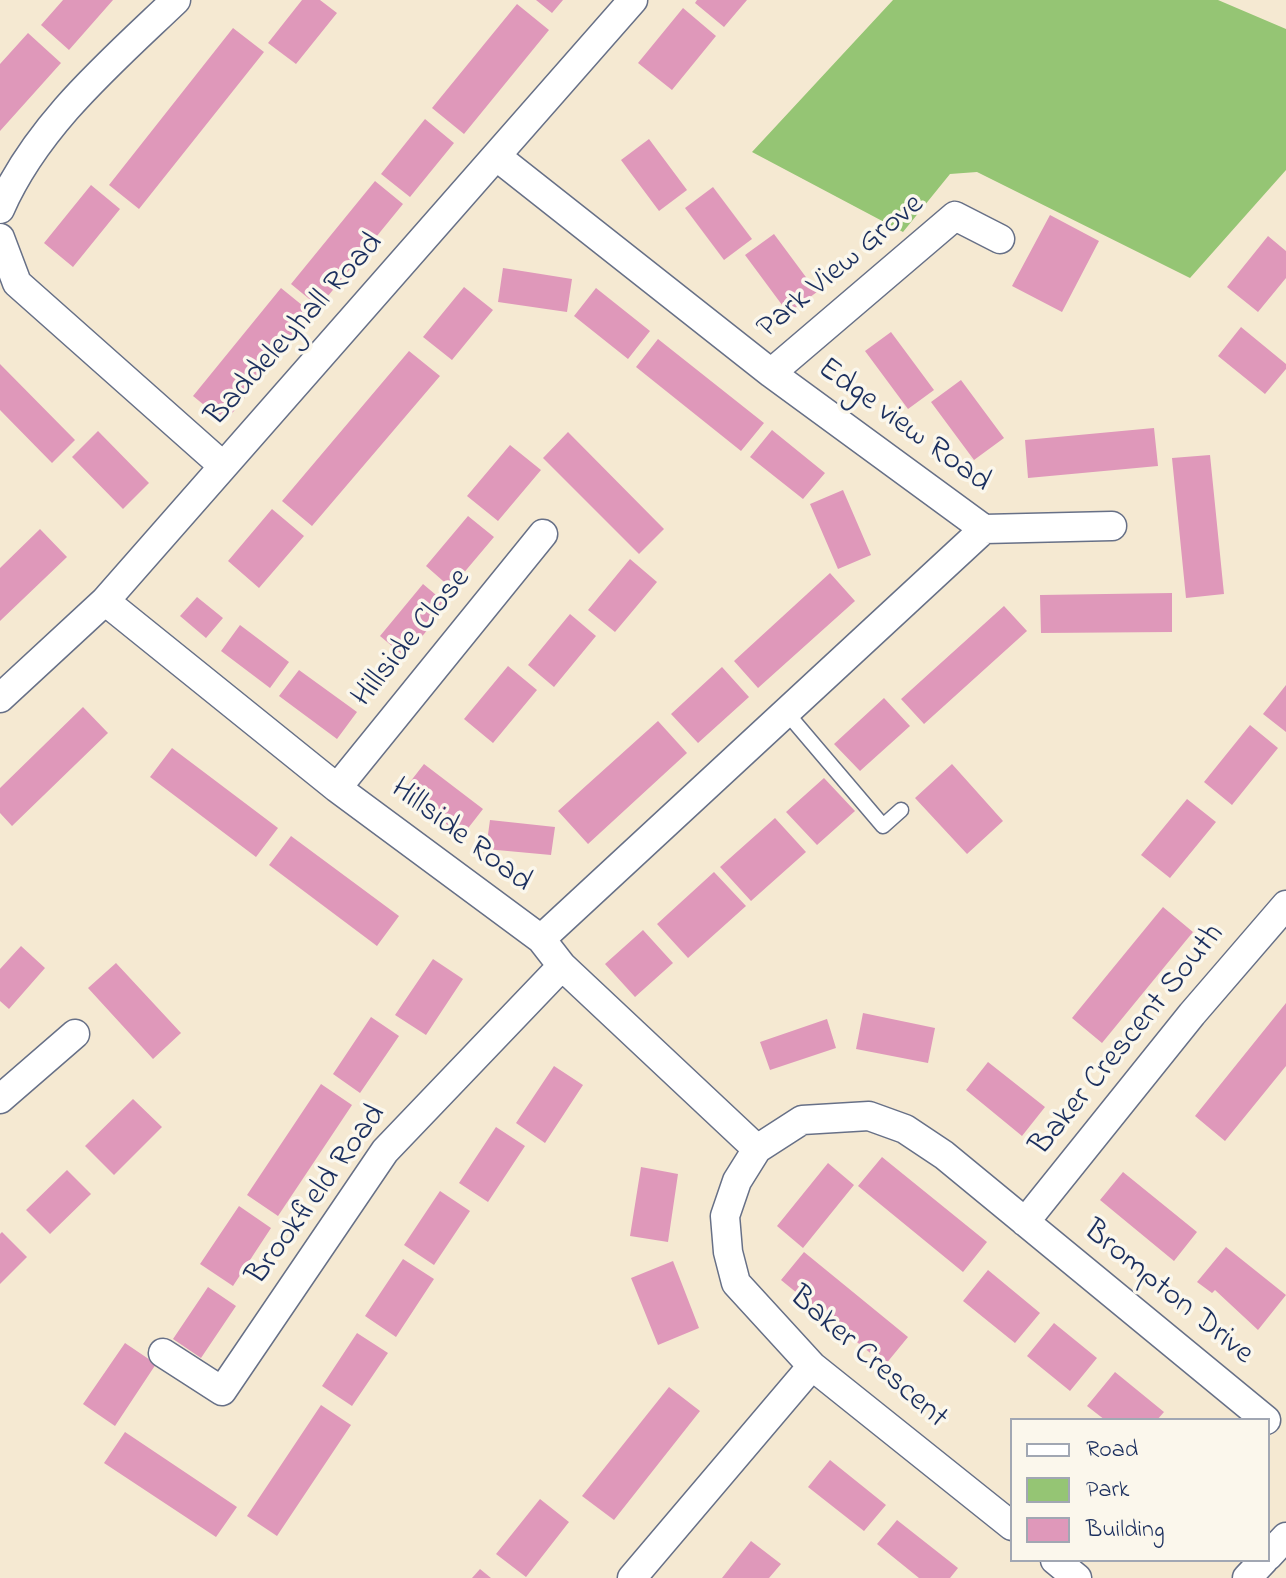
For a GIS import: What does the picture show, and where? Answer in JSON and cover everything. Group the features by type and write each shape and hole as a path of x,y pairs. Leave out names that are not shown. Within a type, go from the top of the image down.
{"street":[{"path":"0,209 14,178 78,94 176,0"},
{"name":"Baddeleyhall Road","path":"0,698 105,601 633,0"},
{"name":"Edge view Road","path":"496,156 771,373 984,529 541,939"},
{"name":"Park View Grove","path":"771,373 955,216 1000,239"},
{"path":"0,238 17,283 222,465"},
{"path":"984,529 1112,526"},
{"name":"Hillside Close","path":"337,788 543,534"},
{"name":"Hillside Road","path":"105,601 337,788 541,939 562,966 757,1149"},
{"name":"Baker Crescent South","path":"1025,1222 1192,1014 1286,905"},
{"name":"Brookfield Road","path":"163,1353 222,1391 385,1151 562,966"},
{"path":"0,1099 75,1034"},
{"name":"Baker Crescent","path":"1010,1524 812,1366 744,1293 736,1283 732,1268 725,1216 737,1181 757,1149 802,1120 869,1116 905,1129 931,1146 1025,1222"},
{"name":"Brompton Drive","path":"1025,1222 1263,1418"},
{"path":"632,1578 812,1366"},
{"name":"Brompton Drive","path":"1270,1424 1286,1437"},
{"path":"1270,1554 1286,1537"},
{"path":"1057,1562 1077,1578"},
{"path":"1247,1578 1262,1562"}],"lane":[{"path":"786,712 883,826 901,810"}],"green space":[{"path":"893,0 1218,0 1286,29 1286,170 1190,278 977,172 950,174 903,232 752,152"}],"building":[{"path":"63,0 113,0 69,50 41,25"},
{"path":"302,0 320,0 337,13 296,64 268,43"},
{"path":"536,0 563,0 552,13"},
{"path":"697,0 747,0 724,27 695,3"},
{"path":"517,4 549,30 464,134 432,108"},
{"path":"683,8 716,36 672,90 638,63"},
{"path":"233,28 264,52 139,209 109,185"},
{"path":"28,33 61,63 0,131 0,64"},
{"path":"425,119 454,143 410,197 381,174"},
{"path":"649,139 687,190 659,211 621,160"},
{"path":"375,181 403,204 319,307 291,284"},
{"path":"91,185 120,209 73,267 44,243"},
{"path":"713,187 752,239 724,260 685,208"},
{"path":"1050,215 1099,241 1062,312 1012,286"},
{"path":"774,234 817,292 788,313 745,255"},
{"path":"1268,236 1286,251 1286,278 1258,312 1227,287"},
{"path":"503,268 572,279 567,312 498,302"},
{"path":"464,287 493,310 452,360 423,337"},
{"path":"281,288 313,314 225,422 193,396"},
{"path":"596,288 650,331 628,359 574,316"},
{"path":"1241,327 1286,364 1286,369 1265,394 1218,356"},
{"path":"891,332 934,390 908,409 865,351"},
{"path":"658,339 764,423 741,451 636,367"},
{"path":"409,351 440,376 312,526 282,501"},
{"path":"0,364 75,440 52,463 0,410"},
{"path":"961,380 1004,438 974,460 931,402"},
{"path":"1154,428 1158,466 1028,478 1025,440"},
{"path":"772,430 825,473 803,499 750,457"},
{"path":"98,431 149,483 123,509 72,457"},
{"path":"568,432 664,529 639,554 543,458"},
{"path":"510,445 541,470 498,521 467,496"},
{"path":"1210,455 1224,594 1186,598 1172,458"},
{"path":"843,490 871,555 838,569 810,504"},
{"path":"272,509 304,536 259,588 228,561"},
{"path":"468,516 494,537 451,588 426,566"},
{"path":"40,529 67,557 0,621 0,568"},
{"path":"630,559 657,582 615,632 588,610"},
{"path":"830,573 855,601 758,688 734,661"},
{"path":"423,584 448,605 405,657 380,636"},
{"path":"1172,593 1172,632 1041,633 1040,595"},
{"path":"197,597 223,618 206,638 180,616"},
{"path":"1004,606 1027,631 924,724 901,699"},
{"path":"570,614 596,636 554,687 528,665"},
{"path":"240,625 289,662 270,688 221,651"},
{"path":"508,666 537,690 493,743 464,719"},
{"path":"722,667 749,697 698,743 671,714"},
{"path":"299,670 357,712 337,739 279,696"},
{"path":"1286,685 1286,732 1263,714"},
{"path":"884,698 910,726 860,771 834,744"},
{"path":"83,707 108,733 12,826 0,813 0,788"},
{"path":"658,721 687,753 588,844 558,811"},
{"path":"1250,725 1278,748 1232,805 1204,782"},
{"path":"172,748 278,828 256,857 150,777"},
{"path":"424,764 483,809 462,836 403,791"},
{"path":"952,764 1003,821 967,854 915,798"},
{"path":"824,778 855,811 817,845 786,812"},
{"path":"1187,799 1216,822 1170,878 1141,855"},
{"path":"775,818 806,852 751,901 720,867"},
{"path":"490,820 555,827 551,855 486,849"},
{"path":"291,836 399,916 377,946 269,865"},
{"path":"714,872 746,906 688,958 657,924"},
{"path":"1163,907 1193,932 1102,1043 1072,1018"},
{"path":"643,930 673,963 635,997 605,964"},
{"path":"21,946 45,968 9,1009 0,1001 0,969"},
{"path":"433,959 463,979 426,1035 395,1015"},
{"path":"116,963 181,1033 153,1059 88,988"},
{"path":"1286,1003 1286,1066 1225,1141 1195,1116"},
{"path":"863,1013 935,1028 928,1063 856,1049"},
{"path":"371,1017 399,1036 360,1093 333,1074"},
{"path":"827,1019 836,1048 770,1070 760,1042"},
{"path":"988,1062 1045,1107 1022,1136 966,1090"},
{"path":"554,1066 583,1085 545,1143 516,1123"},
{"path":"321,1084 352,1105 278,1216 247,1195"},
{"path":"133,1099 162,1127 114,1175 85,1146"},
{"path":"496,1127 525,1146 488,1202 459,1183"},
{"path":"882,1157 987,1242 963,1272 858,1186"},
{"path":"828,1163 854,1185 803,1248 777,1226"},
{"path":"641,1167 678,1174 668,1242 630,1236"},
{"path":"67,1170 91,1194 50,1234 26,1210"},
{"path":"1123,1172 1197,1232 1174,1261 1100,1200"},
{"path":"440,1191 470,1211 434,1265 404,1245"},
{"path":"239,1206 271,1228 233,1286 200,1264"},
{"path":"2,1232 27,1257 0,1284 0,1234"},
{"path":"1226,1247 1286,1295 1258,1330 1215,1290 1212,1293 1197,1282"},
{"path":"804,1252 908,1337 885,1365 781,1280"},
{"path":"403,1259 434,1279 396,1337 365,1316"},
{"path":"673,1261 699,1328 658,1345 631,1278"},
{"path":"988,1270 1040,1313 1015,1343 963,1301"},
{"path":"208,1287 236,1306 201,1358 173,1339"},
{"path":"1054,1323 1097,1358 1070,1391 1027,1356"},
{"path":"357,1333 388,1353 352,1406 322,1386"},
{"path":"125,1343 156,1364 115,1426 83,1404"},
{"path":"1115,1372 1164,1412 1159,1418 1102,1418 1087,1406"},
{"path":"669,1387 700,1411 614,1520 582,1496"},
{"path":"321,1405 351,1425 277,1536 247,1516"},
{"path":"125,1432 237,1507 216,1537 104,1463"},
{"path":"830,1460 886,1505 864,1531 808,1487"},
{"path":"540,1499 569,1522 526,1577 496,1554"},
{"path":"897,1520 958,1568 950,1578 919,1578 877,1544"},
{"path":"751,1541 781,1564 769,1578 722,1578"},
{"path":"480,1569 491,1578 472,1578"}]}
